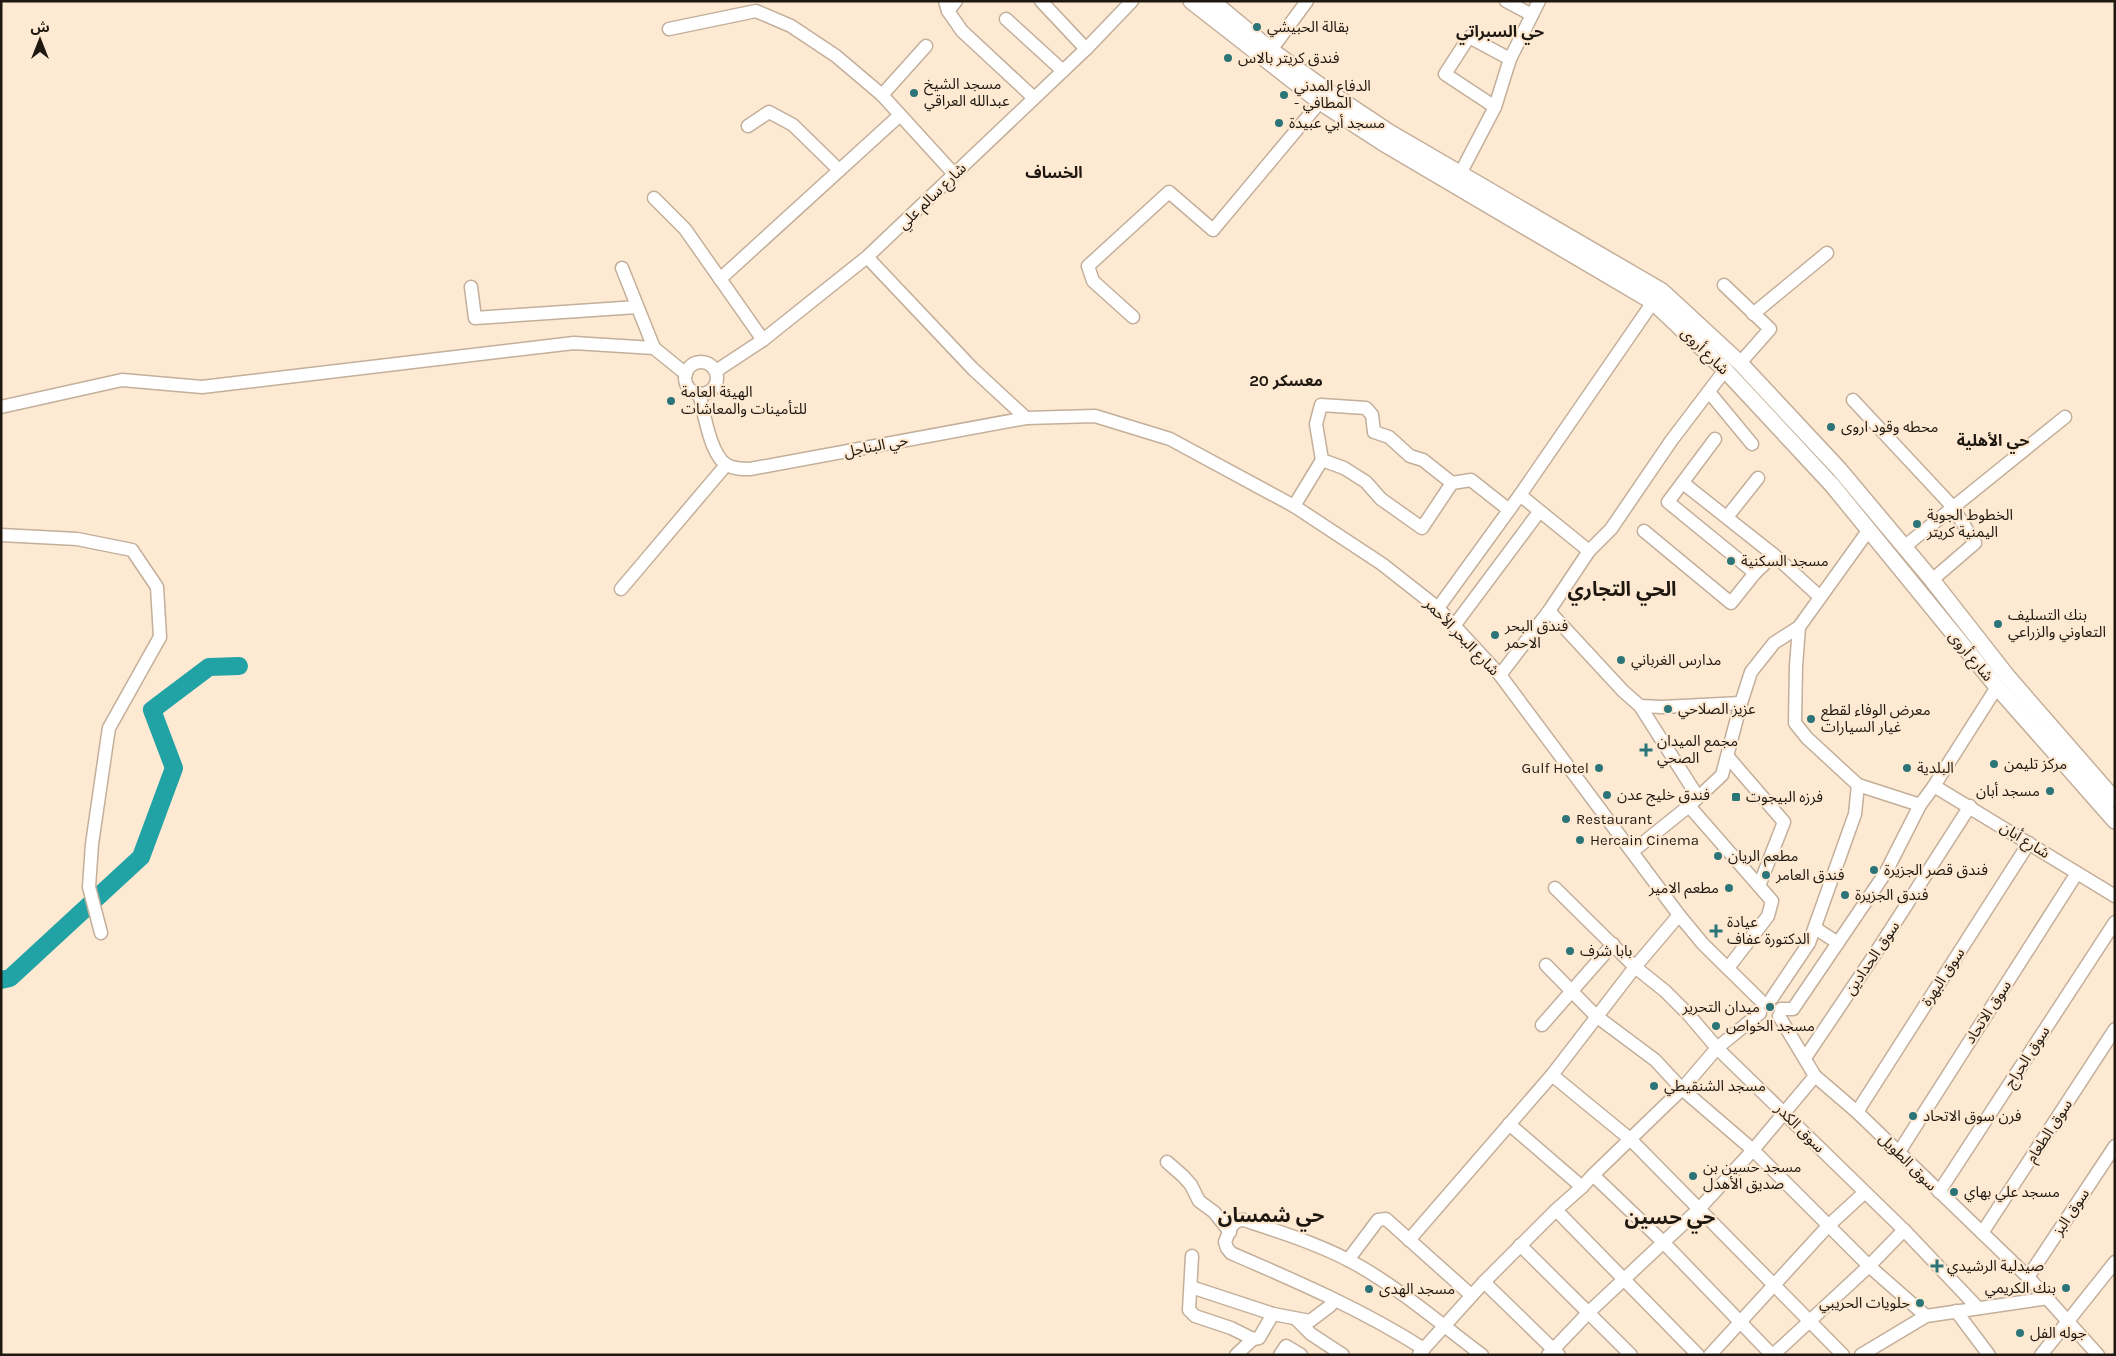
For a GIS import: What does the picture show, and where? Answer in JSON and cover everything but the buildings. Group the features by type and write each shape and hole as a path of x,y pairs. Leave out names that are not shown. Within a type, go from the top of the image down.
{"main road":[{"name":"شارع أروى","path":"1191,1 1320,102 1382,143 1457,180 1658,297 1740,363 1840,469 1932,580 2002,682 2115,800"},
{"name":"شارع أروى","path":"1212,1 1270,50 1457,180"},
{"name":"شارع أروى","path":"1658,297 1832,485 1868,531 2002,682 2112,813"},
{"path":"1868,531 1878,517"}],"street":[{"path":"1041,1 1086,49"},
{"name":"شارع سالم علي","path":"716,372 763,340 867,257 1086,49 1132,1"},
{"path":"1270,50 1307,1"},
{"path":"1506,1 1532,15"},
{"path":"1457,180 1495,107 1510,59 1539,1"},
{"path":"950,4 962,31 1034,98"},
{"path":"669,29 756,11 791,26 836,56 882,95 954,174"},
{"path":"1006,19 1063,70"},
{"path":"1495,107 1445,74 1469,37 1510,59"},
{"path":"882,95 926,46"},
{"path":"1133,317 1093,281 1088,266 1169,192 1213,230 1320,102"},
{"path":"748,126 769,112 793,125 839,170"},
{"path":"720,279 900,115"},
{"path":"654,198 685,229 763,340"},
{"path":"1753,314 1827,253"},
{"path":"867,257 973,369 1026,418"},
{"path":"622,268 654,348 686,374 688,386 699,393 706,393 715,384 716,372 706,363 693,364 686,374"},
{"path":"1724,286 1770,329 1740,363"},
{"path":"471,287 475,318 637,307"},
{"path":"1438,608 1520,495 1658,297"},
{"path":"1,407 122,380 202,387 574,343 654,348"},
{"path":"1500,675 1590,551 1612,529 1671,441 1725,370"},
{"path":"1709,392 1752,444"},
{"path":"621,590 726,465 719,457 711,440 699,393"},
{"path":"1853,400 1952,506 1975,543 1932,580"},
{"path":"1294,506 1322,460 1316,424 1321,406 1366,408 1372,415 1374,432 1389,437 1410,456 1423,460 1452,483"},
{"name":"شارع البحر الأحمر","path":"1026,418 1095,416 1170,439 1294,506 1382,564 1438,608 1500,675 1679,915 1703,944 1764,1004 1779,1002 1780,1012"},
{"path":"1904,547 1952,506 2066,417"},
{"name":"حي البناجل","path":"726,465 750,469 1026,418"},
{"path":"1715,439 1668,502 1755,573"},
{"path":"1322,460 1344,468 1359,477 1381,499 1422,528 1452,483 1471,480 1509,510"},
{"path":"1727,518 1758,478"},
{"path":"1683,483 1774,555 1820,597"},
{"path":"1520,495 1590,551"},
{"path":"1454,626 1539,512"},
{"path":"1644,531 1731,602 1755,573 1774,555"},
{"path":"1633,851 1694,801 1722,775 1751,672 1774,643 1799,627 1868,531"},
{"path":"1,535 77,539 132,550 158,587 160,636 109,728 92,844 89,887 101,933"},
{"path":"1548,611 1623,691 1640,706 1694,801 1772,901 1768,916 1728,968"},
{"path":"1799,627 1795,723 1807,738 1858,785 1920,804"},
{"path":"1764,1004 1768,1020 1780,1012 1793,1009 1886,872 1920,804 1934,786 2002,682"},
{"path":"1640,706 1662,707 1741,703"},
{"path":"1728,757 1784,822 1760,886"},
{"path":"1482,1355 1444,1327 1396,1289 1348,1260 1305,1241 1244,1220 1234,1222 1225,1242 1231,1253 1392,1328 1421,1352 1444,1327 1471,1295 1520,1245 1682,1089 1717,1048 1764,1004 1809,943 1854,814 1858,785"},
{"name":"شارع أبان","path":"1934,786 1970,806 2115,896"},
{"name":"سوق الحدادين","path":"1804,1058 1874,957 1970,806"},
{"name":"سوق البهرة","path":"1857,1112 2029,843"},
{"name":"سوق الاتحاد","path":"1899,1152 2078,873"},
{"name":"سوق الكدر","path":"1555,888 1635,967 1677,1003 1717,1048 1904,1230 1978,1308"},
{"path":"1409,1240 1552,1075 1596,1016 1679,915"},
{"name":"سوق الحراج","path":"1939,1192 2115,922"},
{"path":"1814,928 1838,943"},
{"path":"1542,1025 1613,944"},
{"path":"1546,965 1596,1016 1655,1060 1682,1089 1752,1150 1869,1266 1926,1316"},
{"name":"سوق الطويل","path":"1780,1012 1815,1076 1857,1112 2028,1277 2098,1355"},
{"name":"سوق الطعام","path":"1982,1233 2115,1029"},
{"path":"1552,1075 1630,1139 1843,1355"},
{"path":"1484,1282 1554,1353 1588,1312 1699,1209 1815,1076"},
{"path":"1509,1124 1582,1187"},
{"name":"سوق البز","path":"2028,1277 2115,1146"},
{"path":"1167,1162 1183,1176 1199,1201 1214,1212 1230,1232"},
{"path":"1593,1175 1663,1242 1773,1355 1869,1266 1904,1230"},
{"path":"1710,1355 1828,1226 1864,1192"},
{"path":"1556,1210 1698,1355"},
{"path":"1348,1260 1378,1220 1386,1219 1471,1295"},
{"path":"1520,1245 1631,1355"},
{"path":"1192,1256 1189,1310 1195,1316 1231,1328 1253,1339"},
{"path":"2041,1355 2115,1262"},
{"path":"1190,1287 1297,1320 1310,1321 1335,1300"},
{"path":"1860,1355 1926,1316 2048,1298"},
{"path":"1956,1311 1989,1355"},
{"path":"1236,1355 1253,1339 1259,1338 1273,1314"},
{"path":"1297,1320 1310,1334 1343,1355"},
{"path":"1280,1355 1286,1346 1301,1355"}],"waterway":[{"path":"1,980 10,978 141,857 174,768 152,710 209,667 239,666"}],"place":[{"name":"بقالة الحبيشي","path":"1257,27"},
{"name":"فندق كريتر بالاس","path":"1228,58"},
{"name":"مسجد الشيخ عبدالله العراقي","path":"914,93"},
{"name":"الدفاع المدني - المطافي","path":"1284,95"},
{"name":"مسجد أبي عبيدة","path":"1279,123"},
{"name":"الهيئة العامة للتأمينات والمعاشات","path":"671,401"},
{"name":"محطه وقود اروى","path":"1831,427"},
{"name":"الخطوط الجوية اليمنية كريتر","path":"1917,524"},
{"name":"مسجد السكنية","path":"1731,561"},
{"name":"بنك التسليف التعاوني والزراعي","path":"1998,624"},
{"name":"فندق البحر الاحمر","path":"1495,635"},
{"name":"مدارس الغرباني","path":"1621,660"},
{"name":"عزيز الصلاحي","path":"1668,709"},
{"name":"معرض الوفاء لقطع غيار السيارات","path":"1811,719"},
{"name":"مجمع الميدان الصحي","path":"1646,750"},
{"name":"مركز تليمن","path":"1994,764"},
{"name":"Gulf Hotel","path":"1599,768"},
{"name":"البلدية","path":"1907,768"},
{"name":"مسجد أبان","path":"2050,791"},
{"name":"فندق خليج عدن","path":"1607,795"},
{"name":"فرزه البيجوت","path":"1736,797"},
{"name":"Restaurant","path":"1566,819"},
{"name":"Hercain Cinema","path":"1580,840"},
{"name":"مطعم الريان","path":"1718,856"},
{"name":"فندق قصر الجزيرة","path":"1874,870"},
{"name":"فندق العامر","path":"1766,875"},
{"name":"مطعم الامير","path":"1729,888"},
{"name":"فندق الجزيرة","path":"1845,895"},
{"name":"عيادة الدكتورة عفاف","path":"1716,931"},
{"name":"بابا شرف","path":"1570,951"},
{"name":"ميدان التحرير","path":"1770,1007"},
{"name":"مسجد الخواص","path":"1716,1026"},
{"name":"مسجد الشنقيطي","path":"1654,1086"},
{"name":"فرن سوق الاتحاد","path":"1913,1116"},
{"name":"مسجد حسين بن صديق الأهدل","path":"1693,1176"},
{"name":"مسجد علي بهاي","path":"1954,1192"},
{"name":"صيدلية الرشيدي","path":"1937,1266"},
{"name":"بنك الكريمي","path":"2066,1288"},
{"name":"مسجد الهدى","path":"1369,1289"},
{"name":"حلويات الحريبي","path":"1920,1303"},
{"name":"جوله الفل","path":"2020,1333"}],"district":[{"name":"حي السبراتي","path":"1500,31"},
{"name":"الخساف","path":"1054,172"},
{"name":"معسكر 20","path":"1286,380"},
{"name":"حي الأهلية","path":"1993,440"},
{"name":"الحي التجاري","path":"1622,589"},
{"name":"حي شمسان","path":"1271,1215"},
{"name":"حي حسين","path":"1670,1217"}]}
